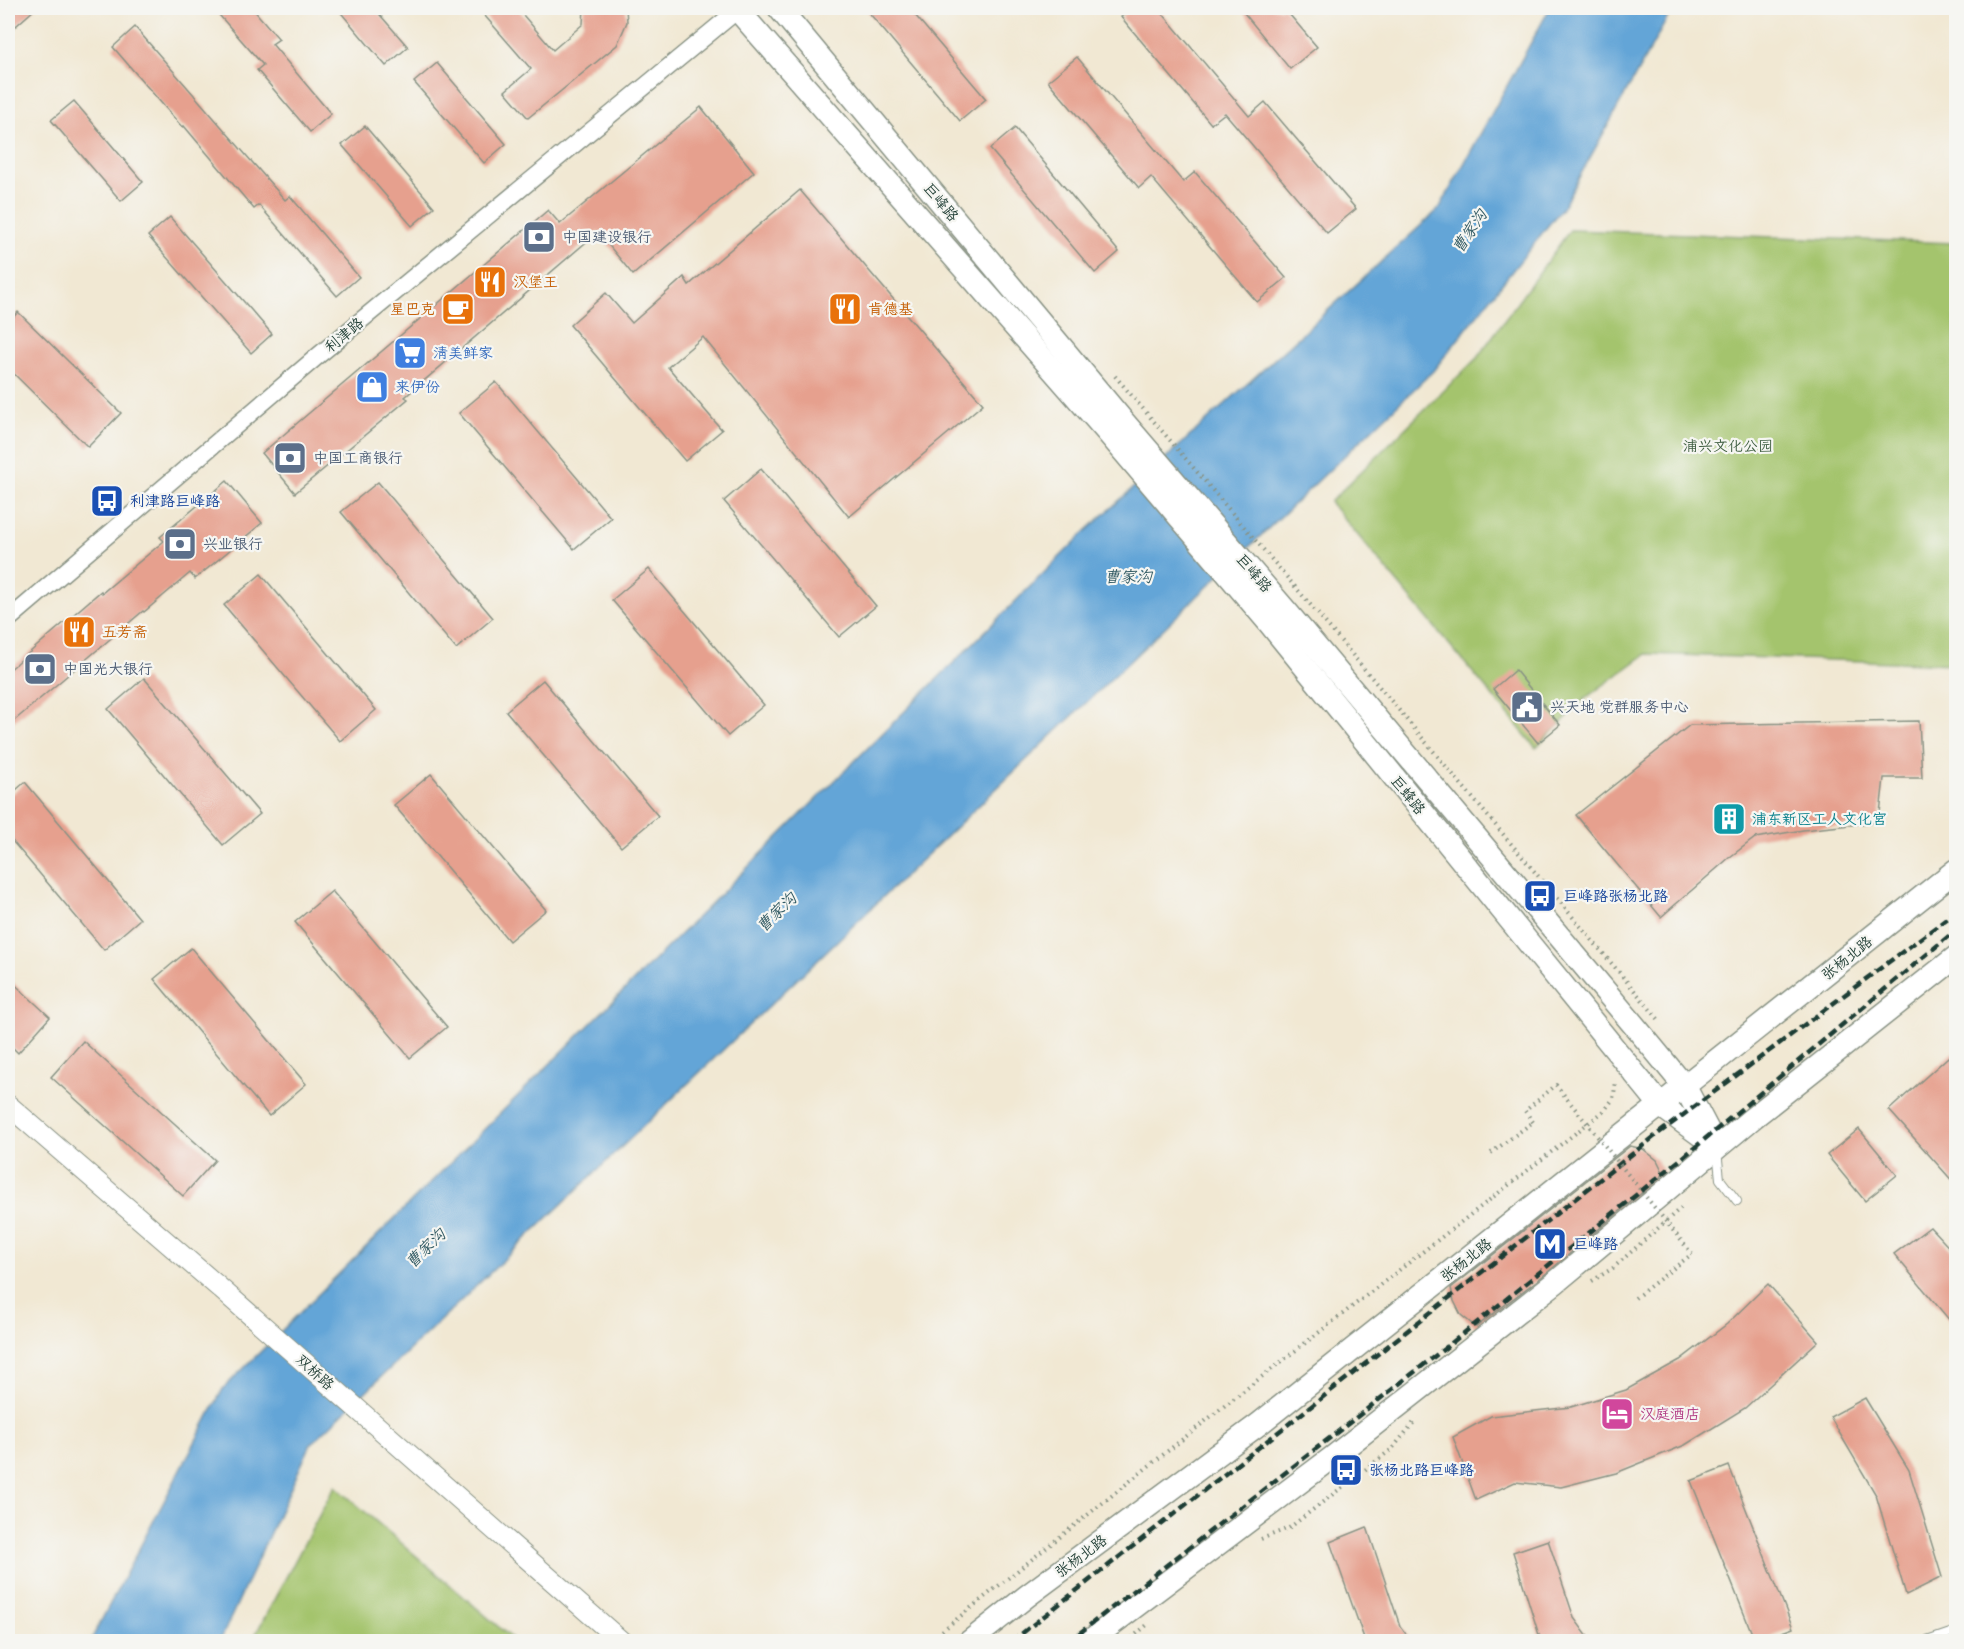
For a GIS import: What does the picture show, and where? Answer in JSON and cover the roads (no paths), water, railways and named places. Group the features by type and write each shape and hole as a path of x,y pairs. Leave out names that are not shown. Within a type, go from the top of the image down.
{"main road":[{"name":"巨峰路","path":"738,8 1115,427 1685,1087 1717,1147"},
{"name":"巨峰路","path":"779,8 1115,427"},
{"name":"巨蜂路","path":"1278,617 1661,1106 1717,1147"},
{"name":"张杨北路","path":"969,1641 1259,1424 1956,870"},
{"path":"1088,1641 1333,1457 1565,1274 1717,1147 1956,957"}],"street":[{"name":"利津路","path":"8,620 319,355 738,8"},
{"name":"双桥路","path":"8,1104 622,1641"}],"lane":[{"path":"1717,1147 1720,1179 1737,1201"},
{"path":"1924,1641 1956,1631"}],"water":[{"name":"曹家沟","path":"1550,8 1673,8 1562,208 1433,371 311,1444 220,1641 90,1642 223,1389 1087,530 1439,209"}],"railway":[{"path":"1011,1642 1659,1133 1956,912"},
{"path":"1068,1642 1444,1349 1681,1159 1956,930"}],"place":[{"name":"中国建设银行","path":"539,237"},
{"name":"汉堡王","path":"490,282"},
{"name":"星巴克","path":"458,309"},
{"name":"肯德基","path":"845,309"},
{"name":"清美鲜家","path":"410,353"},
{"name":"来伊份","path":"372,387"},
{"name":"中国工商银行","path":"290,458"},
{"name":"利津路巨峰路","path":"107,501"},
{"name":"兴业银行","path":"180,544"},
{"name":"五芳斋","path":"79,632"},
{"name":"中国光大银行","path":"40,669"},
{"name":"兴天地 党群服务中心","path":"1527,707"},
{"name":"浦东新区工人文化宫","path":"1729,819"},
{"name":"巨峰路张杨北路","path":"1540,896"},
{"name":"巨峰路","path":"1550,1244"},
{"name":"汉庭酒店","path":"1617,1414"},
{"name":"张杨北路巨峰路","path":"1346,1470"}],"park label":[{"name":"浦兴文化公园","path":"1728,446"}]}
